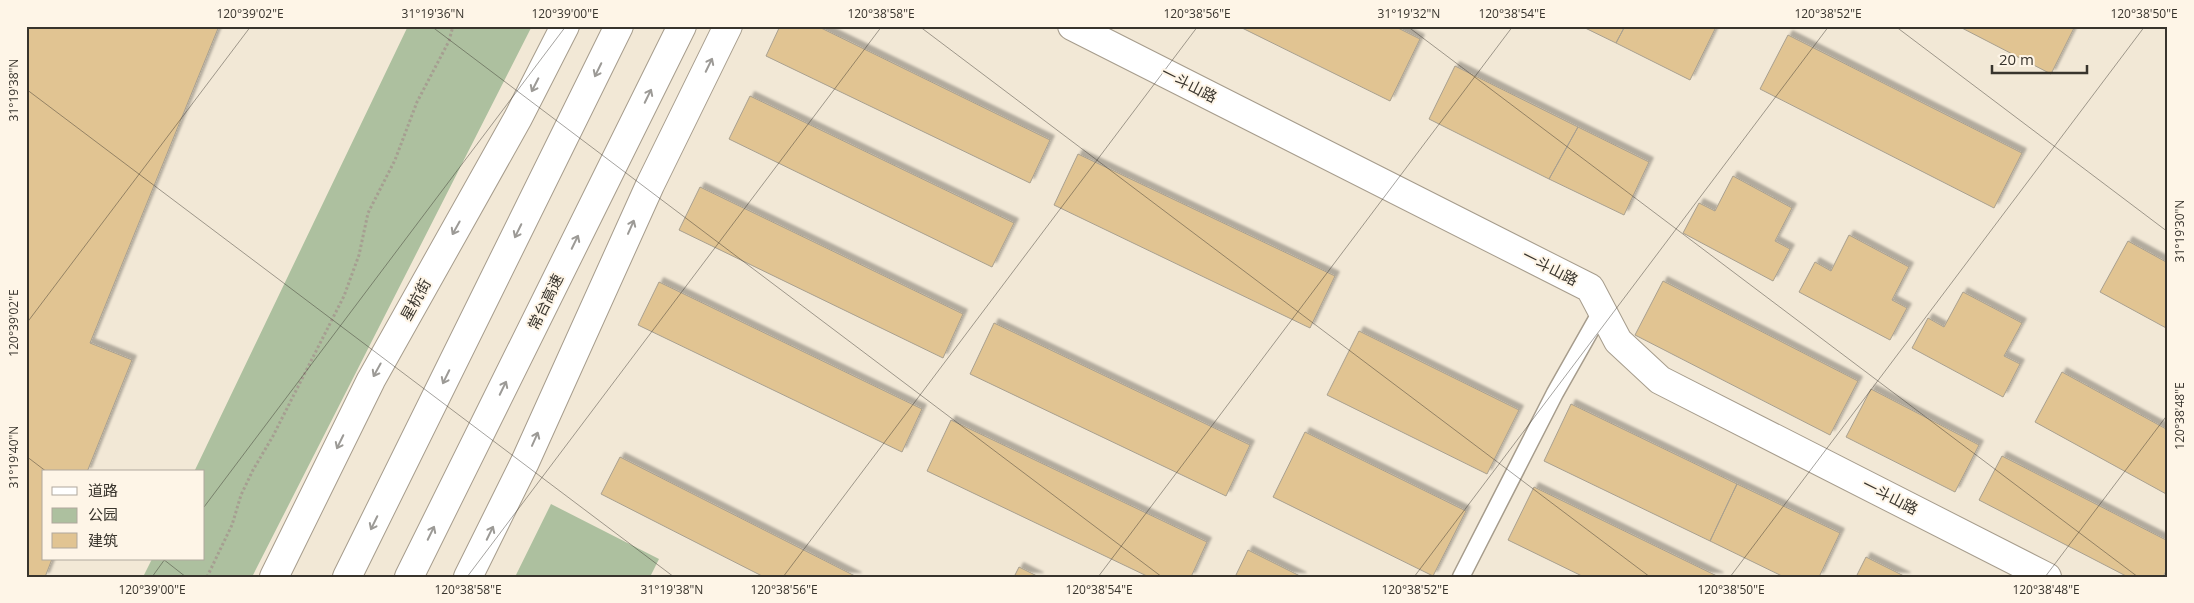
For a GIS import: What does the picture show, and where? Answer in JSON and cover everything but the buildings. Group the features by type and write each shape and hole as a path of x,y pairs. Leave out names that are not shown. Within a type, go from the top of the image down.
{"main road":[{"name":"星杭街","path":"274,577 362,398 518,118 565,26"},
{"path":"347,577 619,26"},
{"name":"常台高速","path":"409,577 682,26"},
{"path":"468,577 514,483 650,185 728,26"},
{"name":"一斗山路","path":"1072,26 1590,288 1618,341 1660,380 2046,577"}],"lane":[{"path":"1461,577 1555,393 1602,310"}],"path":[{"path":"208,577 232,524 241,496 253,470 273,436 344,296 359,255 368,214 396,160 417,102 449,41 452,26"}],"green space":[{"path":"408,26 532,26 252,577 143,577 152,560 205,560 205,470 195,470"},
{"path":"551,504 659,559 650,577 515,577"}]}
